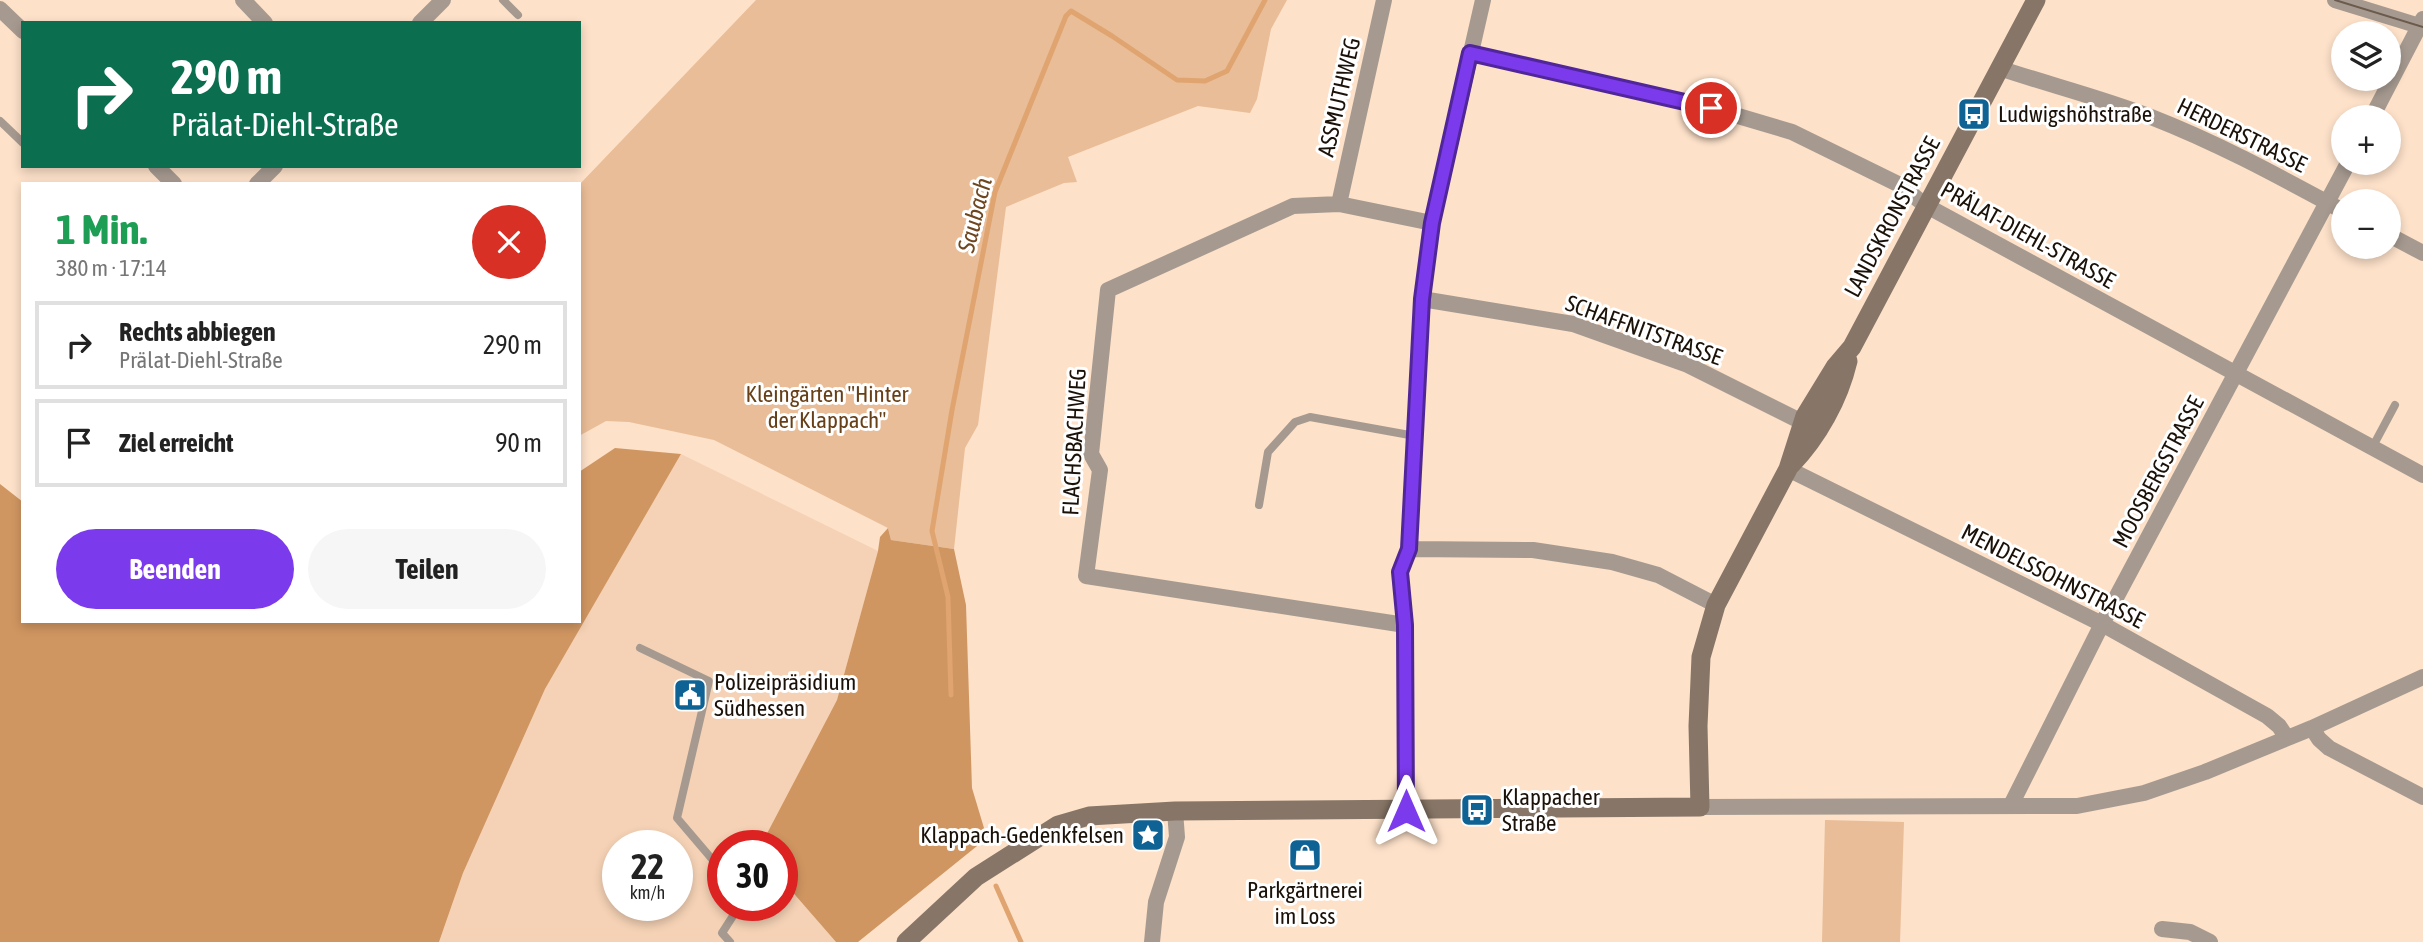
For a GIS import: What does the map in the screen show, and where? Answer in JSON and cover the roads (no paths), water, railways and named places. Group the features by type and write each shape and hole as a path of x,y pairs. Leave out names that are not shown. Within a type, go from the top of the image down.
{"main road":[{"name":"LANDSKRONSTRASSE","path":"1700,807 1698,726 1701,657 1716,605 1788,469 1802,422 1835,367 1852,347 2036,0"},
{"name":"LANDSKRONSTRASSE","path":"1788,469 1810,446 1819,430 1846,371 1852,347"},
{"path":"906,942 976,877 1058,825 1089,816 1175,811 1700,807"}],"street":[{"path":"243,0 263,21"},
{"path":"422,21 443,0"},
{"name":"ASSMUTHWEG","path":"1339,204 1384,0"},
{"path":"1406,811 1405,625 1400,572 1409,549 1422,299 1432,223 1483,0"},
{"path":"2335,0 2422,24 2378,105"},
{"path":"0,9 21,30"},
{"name":"PRÄLAT-DIEHL-STRASSE","path":"1470,53 1711,108 1792,132 1900,185 1925,205 2423,475"},
{"name":"HERDERSTRASSE","path":"1999,68 2150,117 2253,162 2331,204"},
{"path":"158,168 172,182"},
{"path":"259,182 273,168"},
{"name":"MOOSBERGSTRASSE","path":"2011,805 2102,624 2342,175"},
{"name":"FLACHSBACHWEG","path":"1405,625 1086,576 1100,470 1091,454 1108,290 1293,206 1339,204 1432,223"},
{"path":"2401,241 2423,253"},
{"name":"SCHAFFNITSTRASSE","path":"1422,299 1573,324 1688,365 1802,422"},
{"name":"MENDELSSOHNSTRASSE","path":"1788,469 2102,624 2267,716 2279,726 2287,738"},
{"path":"1409,549 1533,550 1612,562 1658,575 1716,605"},
{"path":"1700,807 2077,806 2144,793 2312,728 2423,677"},
{"path":"2312,728 2329,748 2423,797"},
{"path":"1152,942 1156,902 1177,837 1175,811"},
{"path":"2162,929 2190,932 2210,942"}],"lane":[{"path":"503,0 519,16"},
{"path":"0,121 21,141"},
{"path":"2372,448 2395,405"},
{"path":"1259,505 1268,452 1295,422 1310,417 1415,436"},
{"path":"640,648 709,681 677,818 707,853"},
{"path":"730,921 722,933 730,942"}],"waterway":[{"name":"Saubach","path":"951,695 948,597 932,531 952,410 995,192 1066,16 1071,11 1177,80 1205,81 1227,71 1265,0"},
{"name":"Saubach","path":"996,886 1021,942"}],"tram line":[{"path":"2335,0 2423,27"}],"place":[{"name":"Ludwigshöhstraße","path":"1974,114"},
{"name":"Polizeipräsidium Südhessen","path":"690,695"},
{"name":"Klappacher Straße","path":"1477,810"},
{"name":"Klappach-Gedenkfelsen","path":"1148,835"},
{"name":"Parkgärtnerei im Loss","path":"1305,855"}],"park label":[{"name":"Kleingärten \"Hinter der Klappach\"","path":"827,407"}]}
